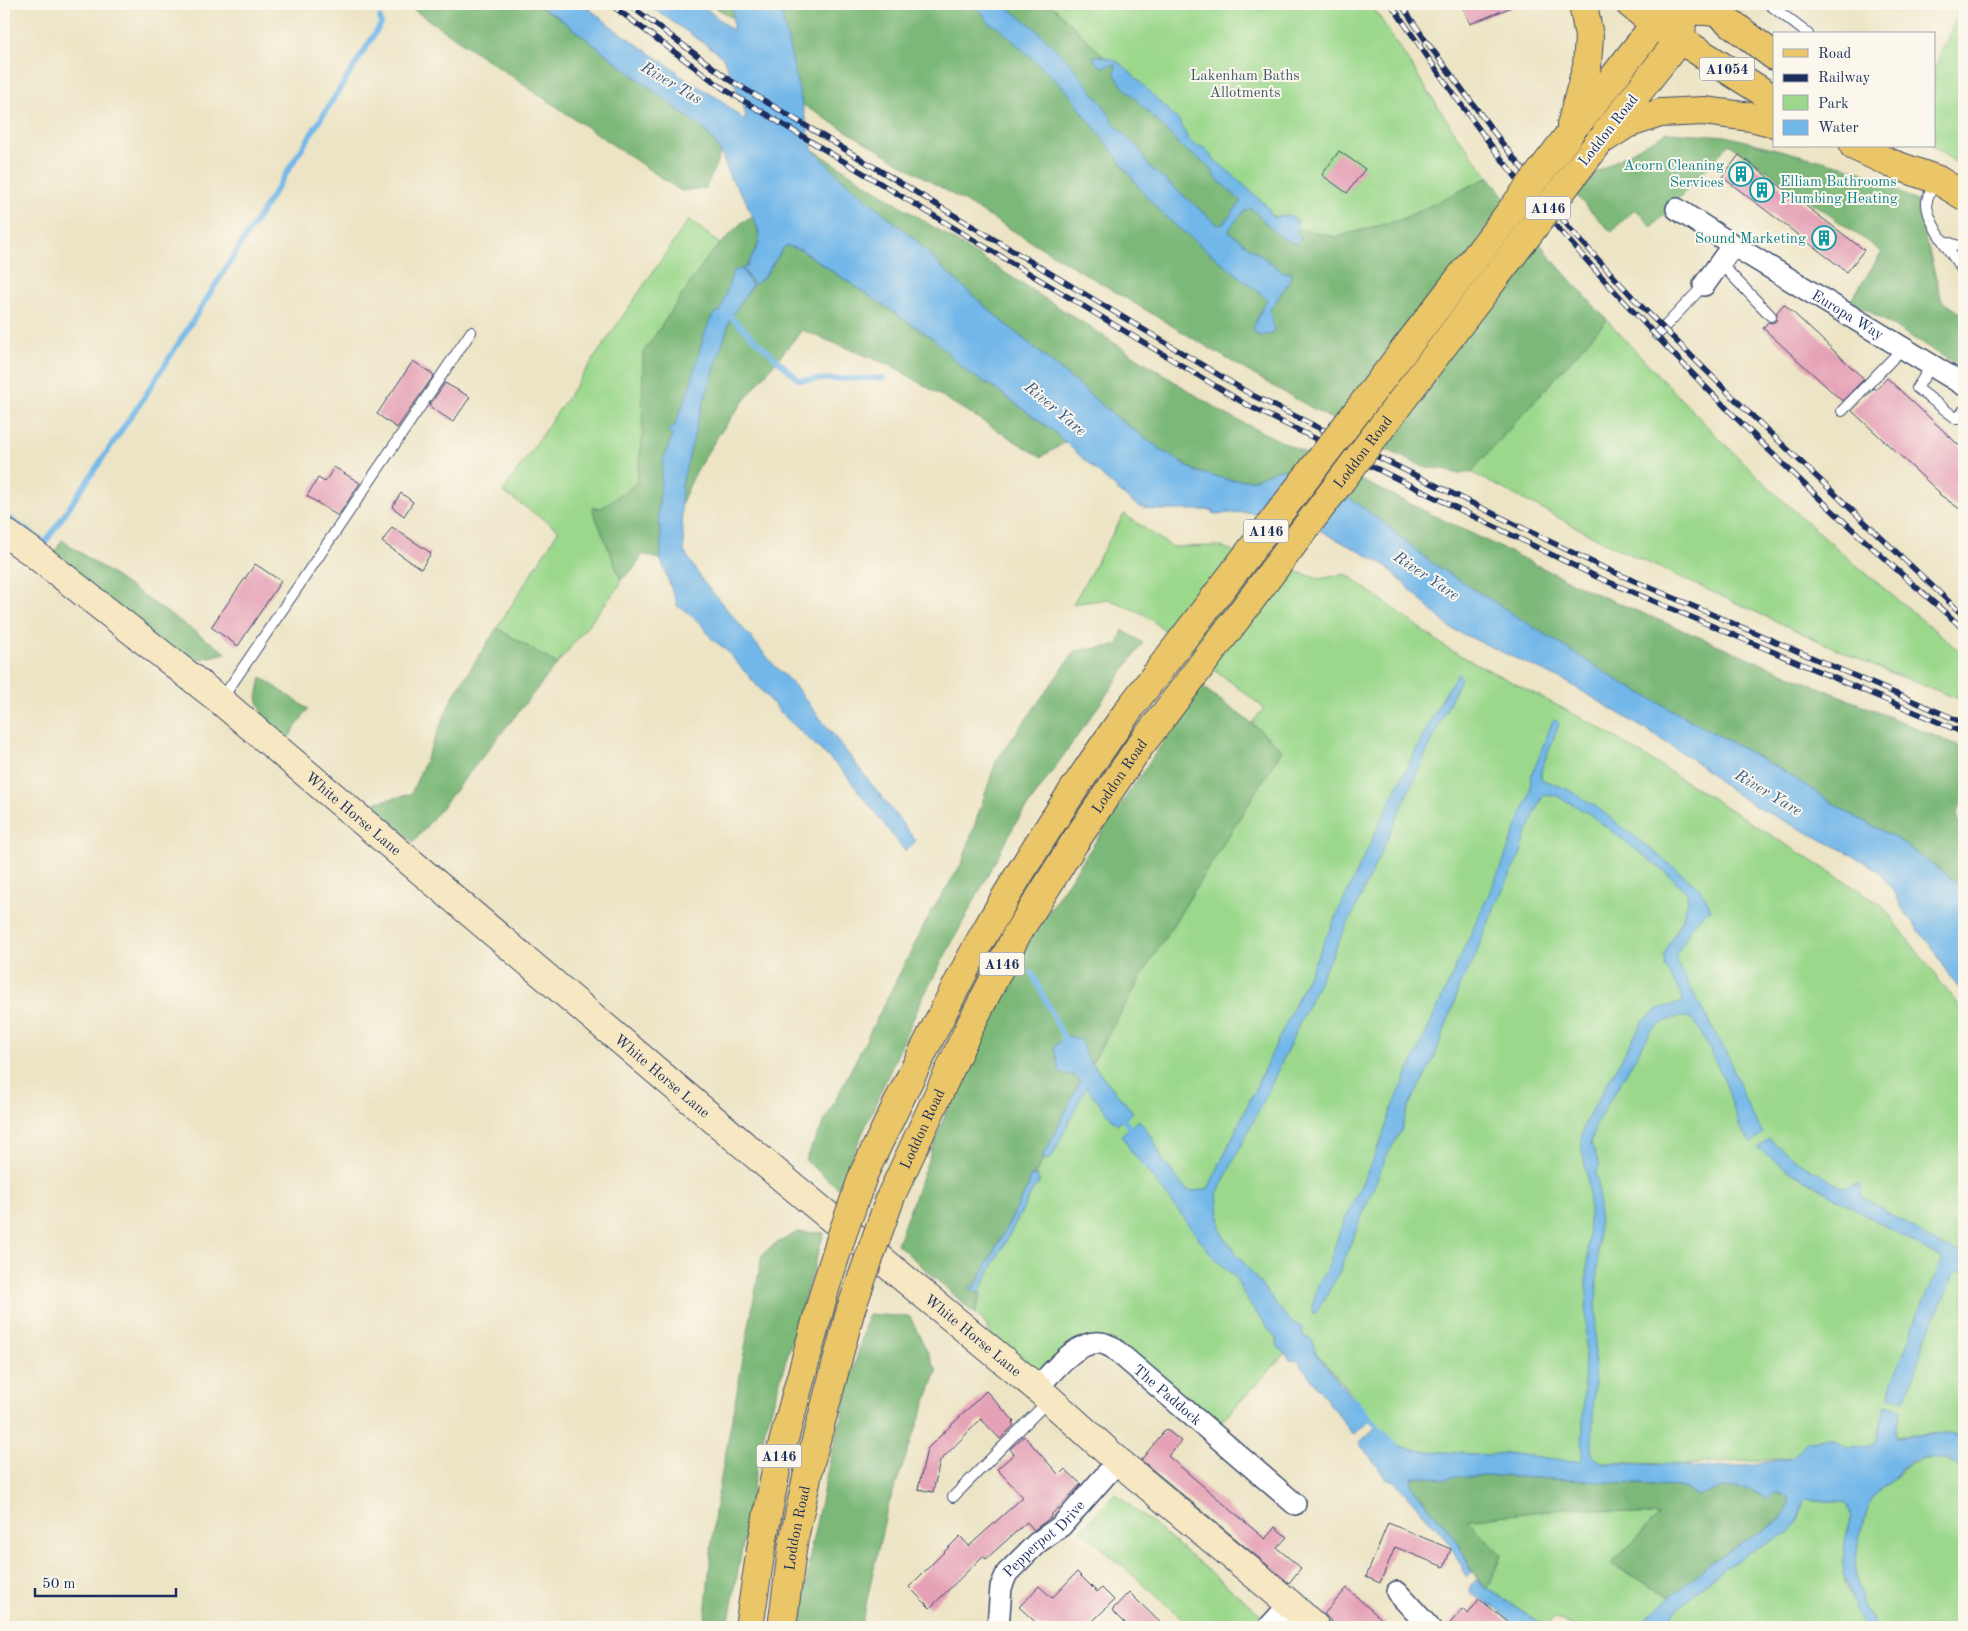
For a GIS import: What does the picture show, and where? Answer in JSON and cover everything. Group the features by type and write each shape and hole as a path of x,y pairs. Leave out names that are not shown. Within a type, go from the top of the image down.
{"main road":[{"name":"Loddon Road","path":"1568,136 1587,66 1589,36 1583,4"},
{"path":"1630,4 1671,20 1696,10 1711,8"},
{"name":"A1054","path":"1711,8 1773,55"},
{"name":"Loddon Road","path":"750,1627 761,1549 777,1465 825,1289 842,1235 864,1173 933,1030 980,942 1050,825 1130,708 1568,136 1671,20"},
{"name":"Loddon Road","path":"782,1627 793,1543 810,1463 850,1309 891,1196 971,1024 1017,934 1076,840 1139,747 1599,142 1671,20"},
{"name":"A1054","path":"1671,20 1773,98"},
{"name":"A146","path":"1599,142 1627,124 1660,113 1704,111 1773,122"},
{"path":"1858,148 1890,163 1938,180"},
{"path":"1903,148 1938,180 1964,196"}],"street":[{"name":"Europa Way","path":"1677,209 1964,385"},
{"path":"1704,285 1733,245"},
{"name":"White Horse Lane","path":"4,532 221,701 785,1180 1043,1394 1118,1461 1315,1627"},
{"name":"The Paddock","path":"1043,1394 1077,1349 1090,1343 1101,1343 1112,1347 1295,1504"},
{"name":"Pepperpot Drive","path":"998,1627 1001,1587 1007,1574 1037,1543 1060,1526 1118,1461"},
{"path":"1397,1592 1429,1627"},
{"path":"1269,1627 1290,1604"}],"lane":[{"path":"1769,4 1805,32"},
{"path":"1938,180 1926,199 1932,222 1963,272"},
{"path":"1944,241 1964,248"},
{"path":"1944,241 1964,259"},
{"path":"1720,263 1771,316"},
{"path":"1656,335 1704,285"},
{"path":"221,701 471,332"},
{"path":"1842,411 1903,348"},
{"path":"1932,365 1917,388 1958,419 1964,410"},
{"path":"953,1497 1043,1394"}],"green space":[{"path":"405,4 536,4 558,17 707,132 721,152 706,188 681,191"},
{"path":"710,4 1051,4 1251,203 1294,228 1336,237 1400,220 1489,177 1556,264 1607,320 1471,472 1459,474 1443,469 1426,468 1381,447 1266,382 803,105 788,61 754,32"},
{"name":"Lakenham Baths Allotments","path":"1051,4 1371,4 1456,134 1489,177 1400,220 1336,237 1294,228 1251,203"},
{"path":"1962,4 1964,4 1964,168 1935,148 1936,65"},
{"path":"1667,132 1726,136 1861,171 1916,201 1942,301 1964,315 1964,369 1851,300 1882,252 1729,144 1652,227 1635,209 1611,232 1570,189"},
{"path":"812,149 1225,414 1592,592 1964,748 1964,796 1957,813 1964,839 1964,888 1897,839 1848,813 1785,772 1617,680 1581,658 1429,561 1384,523 1279,469 1253,480 1230,480 1197,472 1163,451 1120,420 989,310 939,265 915,239 841,178"},
{"path":"753,217 758,231 758,242 747,266 764,277 784,247 787,246 801,250 934,339 967,372 990,385 1066,442 1041,457 896,368 802,330 731,417 706,454 685,495 661,560 643,554 635,567 621,580 592,508 601,508 636,484 642,444 643,353 707,258 742,222"},
{"path":"689,219 720,244 707,258 642,444 636,484 601,508 593,508 621,580 620,585 557,664 497,628 559,530 503,492"},
{"path":"1607,320 1658,375 1772,490 1908,609 1964,654 1964,701 1876,667 1614,547 1471,472"},
{"path":"1124,514 1172,547 1218,546 1319,579 1346,574 1448,649 1595,725 1881,904 1964,1013 1964,1439 1949,1434 1893,1437 1886,1405 1877,1439 1871,1445 1846,1448 1834,1439 1808,1441 1793,1458 1682,1465 1571,1461 1505,1453 1490,1455 1411,1450 1393,1443 1303,1337 1214,1429 1110,1338 1041,1380 1001,1350 983,1320 975,1314 982,1292 980,1290 1033,1190 1039,1183 1038,1177 1035,1175 1044,1158 1047,1160 1052,1156 1086,1087 1133,1113 1092,1063 1151,960 1282,750 1252,723 1264,708 1144,614 1108,599 1073,604"},
{"path":"62,540 226,653 185,663 53,555"},
{"path":"497,628 557,664 413,843 373,803 411,794 453,696"},
{"path":"1123,630 1143,643 1015,824 922,999 838,1188 805,1160 930,914 962,863 996,761 1075,651 1118,645"},
{"path":"261,677 308,709 285,743 265,722 257,698"},
{"path":"1201,686 1258,728 1282,750 1151,960 1092,1063 1087,1058 1079,1039 1074,1075 1081,1081 1046,1152 1043,1152 1039,1167 1029,1178 1029,1185 975,1287 972,1285 970,1288 980,1294 975,1314 897,1244 950,1101 1033,934"},
{"path":"798,1232 824,1233 760,1447 728,1627 704,1627 715,1511 762,1255 773,1245"},
{"path":"868,1314 910,1317 937,1371 887,1509 861,1627 801,1627 811,1548 828,1468"},
{"path":"1939,1458 1964,1468 1964,1627 1876,1627 1860,1596 1856,1575 1857,1545 1867,1508 1873,1496 1906,1466 1924,1459"},
{"path":"1500,1476 1672,1486 1688,1489 1698,1496 1725,1488 1742,1488 1759,1494 1766,1500 1775,1492 1789,1500 1783,1518 1707,1565 1671,1597 1611,1564 1658,1516 1573,1507 1467,1520 1501,1554 1488,1589 1477,1579 1456,1540 1413,1488 1411,1482 1413,1477"},
{"path":"1115,1493 1266,1618 1258,1627 1192,1627 1081,1530"},
{"path":"1807,1499 1845,1503 1852,1513 1843,1551 1845,1585 1864,1627 1658,1627 1725,1567 1798,1521 1803,1503"},
{"path":"1573,1507 1659,1516 1611,1564 1671,1597 1636,1627 1576,1627 1555,1618 1547,1627 1488,1589 1501,1554 1466,1520"}],"water":[{"path":"536,4 583,4 616,30 678,72 677,74 719,99 744,120 746,117 743,104 723,58 651,7 650,4 701,4 733,31 733,4 781,4 812,149 841,178 915,239 939,265 989,310 1120,420 1163,451 1197,472 1230,480 1253,480 1279,469 1311,470 1384,523 1429,561 1617,680 1785,772 1848,813 1897,839 1964,888 1964,934 1962,934 1960,940 1964,950 1964,995 1948,974 1936,953 1901,907 1895,893 1879,871 1849,853 1756,807 1726,787 1696,762 1567,682 1450,628 1385,565 1293,516 1247,512 1213,514 1213,510 1154,510 1139,507 1123,495 1052,430 990,385 967,372 934,339 801,250 787,246 784,247 764,277 754,285 743,269 747,266 759,244 759,231 744,197 730,178 721,152 707,132 558,17"},
{"path":"976,4 1003,4 1036,29 1070,63 1103,105 1115,125 1139,149 1150,167 1218,225 1223,224 1240,203 1240,200 1217,179 1209,166 1183,148 1121,84 1115,74 1116,64 1102,67 1094,61 1094,56 1110,58 1124,66 1180,122 1188,139 1193,144 1205,148 1214,160 1268,207 1272,218 1287,215 1297,220 1297,232 1301,239 1296,244 1277,234 1251,208 1243,212 1228,231 1283,272 1291,272 1290,280 1270,310 1274,330 1271,334 1260,336 1256,334 1253,327 1267,299 1169,220 1146,196 1066,90 998,27 989,23"},
{"path":"742,269 752,286 731,317 698,420 682,484 681,504 684,551 702,580 774,665 795,686 916,841 905,851 842,770 782,714 725,649 711,638 702,625 684,609 678,607 661,560 661,535 658,514 663,461 672,436 669,432 670,428 674,427 686,398 710,320 714,313 720,312 733,271"},
{"path":"1458,673 1460,679 1356,907 1217,1194 1220,1228 1223,1236 1288,1319 1296,1325 1302,1326 1303,1337 1312,1339 1315,1352 1370,1420 1353,1435 1298,1361 1290,1360 1286,1353 1278,1347 1276,1338 1250,1305 1235,1277 1212,1256 1131,1151 1122,1134 1139,1120 1153,1139 1163,1160 1185,1189 1191,1191 1206,1190 1209,1187 1394,793 1444,695"},
{"path":"1553,720 1559,724 1541,771 1541,779 1567,789 1595,806 1694,883 1708,902 1711,910 1705,913 1690,929 1676,955 1676,961 1729,1058 1751,1114 1763,1133 1752,1143 1739,1126 1725,1081 1696,1023 1686,1017 1674,1018 1651,1031 1595,1126 1591,1144 1600,1165 1596,1173 1599,1191 1599,1212 1592,1455 1599,1461 1607,1463 1682,1465 1698,1468 1734,1467 1793,1458 1807,1441 1834,1439 1846,1448 1870,1445 1877,1439 1886,1404 1902,1409 1895,1433 1897,1438 1950,1434 1964,1439 1964,1468 1936,1459 1928,1458 1913,1461 1904,1466 1895,1477 1875,1494 1869,1504 1860,1534 1856,1574 1860,1595 1876,1627 1864,1627 1861,1623 1845,1579 1843,1551 1850,1514 1849,1508 1845,1503 1807,1499 1803,1503 1798,1521 1790,1531 1725,1567 1658,1627 1636,1627 1707,1565 1783,1518 1789,1500 1788,1497 1775,1492 1767,1500 1759,1494 1742,1488 1725,1488 1698,1496 1688,1489 1672,1486 1500,1476 1465,1476 1444,1479 1413,1477 1411,1482 1413,1488 1457,1541 1472,1572 1467,1577 1448,1541 1394,1481 1385,1478 1359,1443 1377,1426 1393,1443 1411,1450 1488,1455 1505,1453 1571,1461 1579,1461 1582,1458 1589,1214 1588,1182 1581,1144 1583,1129 1586,1120 1644,1020 1658,1009 1683,1002 1683,998 1665,966 1664,955 1682,919 1688,901 1687,892 1669,875 1588,813 1557,796 1548,794 1542,797 1521,853 1495,906 1472,964 1459,986 1433,1061 1409,1105 1401,1131 1386,1157 1337,1277 1316,1313 1313,1313 1312,1308 1318,1284 1329,1265 1339,1233 1379,1146 1393,1106 1501,867 1530,793 1531,777"},
{"path":"1067,1036 1080,1039 1087,1058 1133,1112 1117,1125 1086,1087 1052,1157 1047,1160 1044,1158 1043,1152 1046,1152 1080,1081 1074,1075 1060,1073 1054,1047"},
{"path":"1769,1139 1797,1161 1844,1188 1859,1184 1861,1186 1861,1196 1942,1246 1964,1253 1964,1270 1956,1272 1953,1277 1933,1321 1904,1400 1888,1396 1918,1314 1941,1263 1941,1258 1791,1172 1758,1148"},
{"path":"1035,1175 1038,1177 1039,1183 1033,1190 980,1290 982,1292 980,1294 970,1288 972,1285 975,1287 1029,1185 1029,1178"},
{"path":"1477,1579 1480,1584 1547,1627 1519,1627 1511,1622 1503,1613 1469,1592 1470,1586"}],"building":[{"path":"1462,4 1519,4 1470,24"},
{"path":"1339,151 1365,169 1347,193 1322,175"},
{"path":"1739,155 1864,250 1847,272 1722,177"},
{"path":"1784,304 1864,379 1842,401 1763,328 1768,322 1776,321 1777,312"},
{"path":"413,361 434,375 397,428 377,414"},
{"path":"1887,378 1964,450 1964,512 1939,494 1852,411 1874,388 1876,390"},
{"path":"445,383 470,397 453,422 429,406"},
{"path":"334,467 360,483 338,516 307,496 318,478 325,482"},
{"path":"401,493 413,502 404,516 392,507"},
{"path":"392,527 431,553 421,569 382,542"},
{"path":"255,564 281,581 238,646 211,627"},
{"path":"986,1391 1014,1421 1012,1423 1014,1425 1000,1439 981,1419 940,1461 933,1492 918,1489 927,1449"},
{"path":"1166,1429 1181,1441 1168,1456 1265,1539 1275,1527 1287,1537 1277,1548 1301,1568 1289,1583 1141,1460"},
{"path":"1024,1436 1059,1475 1065,1469 1081,1484 1051,1517 1034,1530 1027,1522 986,1559 983,1556 930,1608 909,1587 960,1536 969,1546 1023,1497 997,1469 1014,1454 1010,1449"},
{"path":"1388,1523 1451,1549 1444,1567 1395,1547 1380,1583 1366,1577"},
{"path":"1077,1572 1097,1592 1102,1588 1114,1600 1087,1627 1041,1627 1019,1607 1039,1586 1052,1598"},
{"path":"1347,1588 1391,1627 1337,1627 1324,1614"},
{"path":"1129,1592 1165,1627 1129,1627 1112,1610"},
{"path":"1479,1599 1514,1627 1447,1627 1462,1609 1468,1614"}],"waterway":[{"path":"646,4 651,7"},
{"path":"138,407 381,24 380,18"},
{"path":"731,317 799,380 883,378"},
{"path":"4,515 45,543 136,409"},
{"path":"1032,973 1068,1044"},
{"path":"1120,1114 1133,1133"},
{"path":"1352,1398 1398,1449"}],"railway":[{"path":"610,4 724,89 1247,405 1597,577 1964,733"},
{"path":"628,4 730,80 1252,395 1602,567 1964,723"},
{"path":"1391,4 1496,152 1541,209 1612,288 1708,390 1808,488 1964,629"},
{"path":"1401,4 1426,41 1502,143 1572,231 1638,303 1744,408 1964,616"}],"place":[{"name":"Acorn Cleaning Services","path":"1741,174"},
{"name":"Elliam Bathrooms Plumbing Heating","path":"1762,190"},
{"name":"Sound Marketing","path":"1824,238"}],"water label":[{"name":"River Tas","path":"672,82"},
{"name":"River Yare","path":"1056,408"},
{"name":"River Yare","path":"1427,575"},
{"name":"River Yare","path":"1769,792"}]}
